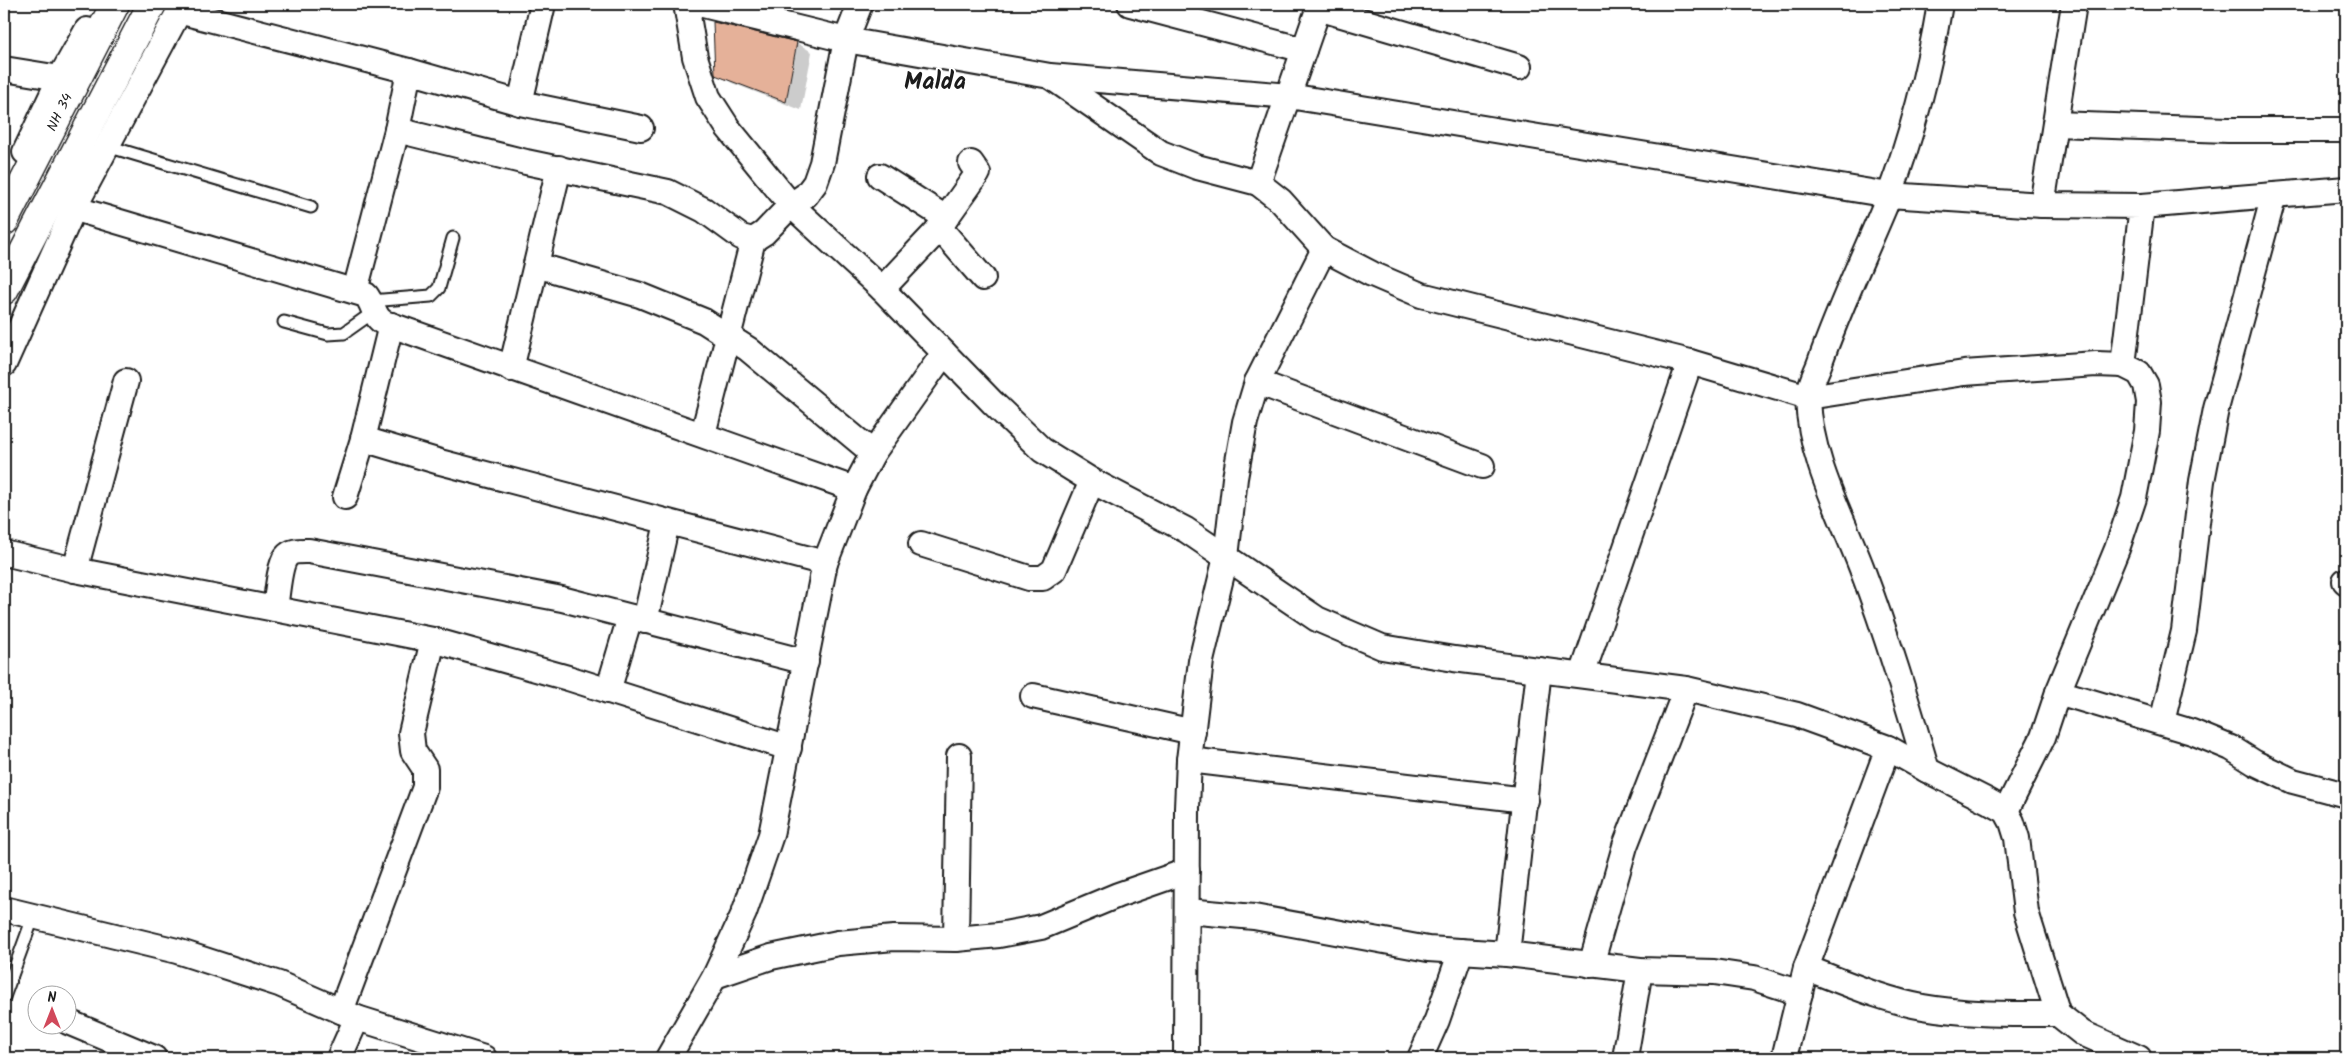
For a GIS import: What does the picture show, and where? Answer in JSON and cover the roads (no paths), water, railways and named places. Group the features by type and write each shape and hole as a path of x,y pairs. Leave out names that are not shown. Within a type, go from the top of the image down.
{"main road":[{"name":"NH 34","path":"4,221 115,4"},
{"path":"4,290 61,205 152,4"}],"street":[{"path":"4,194 60,78 102,4"},
{"path":"520,103 543,4"},
{"path":"686,4 695,57 708,97 728,128 791,204 882,289 1042,450 1092,481 1186,530 1317,619 1382,647 1686,689 1797,716 1888,748 1926,770 2006,811 2017,838 2026,912 2058,1014 2082,1033 2139,1058"},
{"path":"699,4 846,40 1050,76 1289,96 1889,195 2042,205 2142,206 2346,189"},
{"path":"703,434 753,240 764,233 791,204 806,195 814,183 822,163 846,40 860,4"},
{"path":"1130,4 1304,50"},
{"path":"1926,770 1890,645 1862,568 1831,494 1814,445 1808,397 1825,347 1889,195 1913,129 1931,54 1940,4"},
{"path":"2042,205 2074,4"},
{"path":"1258,183 1319,6 1519,67"},
{"path":"4,364 61,205 107,146 180,8 520,103 584,118 641,128"},
{"path":"4,69 60,78"},
{"path":"345,498 363,439 373,307 397,130 409,71"},
{"path":"1050,76 1161,153 1197,167 1258,183 1281,201 1324,249 1372,274 1421,295 1690,362 1808,397 1964,373 2096,364 2123,366 2139,373 2146,385 2149,402 2147,432 2134,498 2117,549 2058,692 2043,737 2006,811"},
{"path":"2055,124 2228,130 2346,130"},
{"path":"397,130 668,192 704,210 741,237 753,240"},
{"path":"882,289 941,225 978,173 971,163"},
{"path":"511,369 559,168"},
{"path":"880,176 941,225 944,233 983,278"},
{"path":"2162,722 2184,631 2202,481 2216,409 2274,195"},
{"path":"61,205 373,307 511,369 703,434 854,489"},
{"path":"2123,366 2142,206"},
{"path":"1186,1058 1190,760 1201,661 1226,557 1235,478 1245,422 1256,382 1324,249"},
{"path":"536,265 640,295 704,321 748,349 874,454"},
{"path":"668,1058 715,976 744,912 771,835 825,564 854,489 874,454 944,353"},
{"path":"1582,675 1690,362"},
{"path":"75,570 126,381"},
{"path":"1256,382 1482,466"},
{"path":"363,439 667,523 825,564"},
{"path":"921,544 1029,578 1044,578 1054,570 1092,481"},
{"path":"608,690 638,619 667,523"},
{"path":"275,609 282,566 286,557 294,551 309,551 382,567 482,582 562,599 806,662"},
{"path":"4,554 75,570 433,640 608,690 789,748"},
{"path":"339,1058 349,1015 425,787 425,769 413,751 411,733 433,640"},
{"path":"1507,954 1526,800 1539,670"},
{"path":"1591,965 1626,846 1686,689"},
{"path":"2058,692 2192,732 2230,748 2255,763 2293,780 2346,795"},
{"path":"1033,696 1193,732"},
{"path":"1784,1058 1806,968 1888,748"},
{"path":"956,939 959,756"},
{"path":"1190,760 1526,800"},
{"path":"715,976 771,956 838,943 894,938 956,939 1000,935 1041,927 1118,896 1187,872"},
{"path":"4,909 177,951 279,984 349,1015 484,1058"},
{"path":"1187,911 1254,918 1428,949 1507,954 1640,970 1714,972 1754,978 1800,993"},
{"path":"1420,1058 1437,1020 1461,951"},
{"path":"1806,968 1877,995 1922,1007 1973,1014 2058,1014"},
{"path":"1625,1058 1640,970"},
{"path":"78,1026 154,1058"}],"lane":[{"path":"107,146 311,206"},
{"path":"284,322 328,334 344,333 373,307 432,296 439,288 453,238"},
{"path":"4,997 34,915"}],"district":[{"name":"Malda","path":"935,81"}]}
